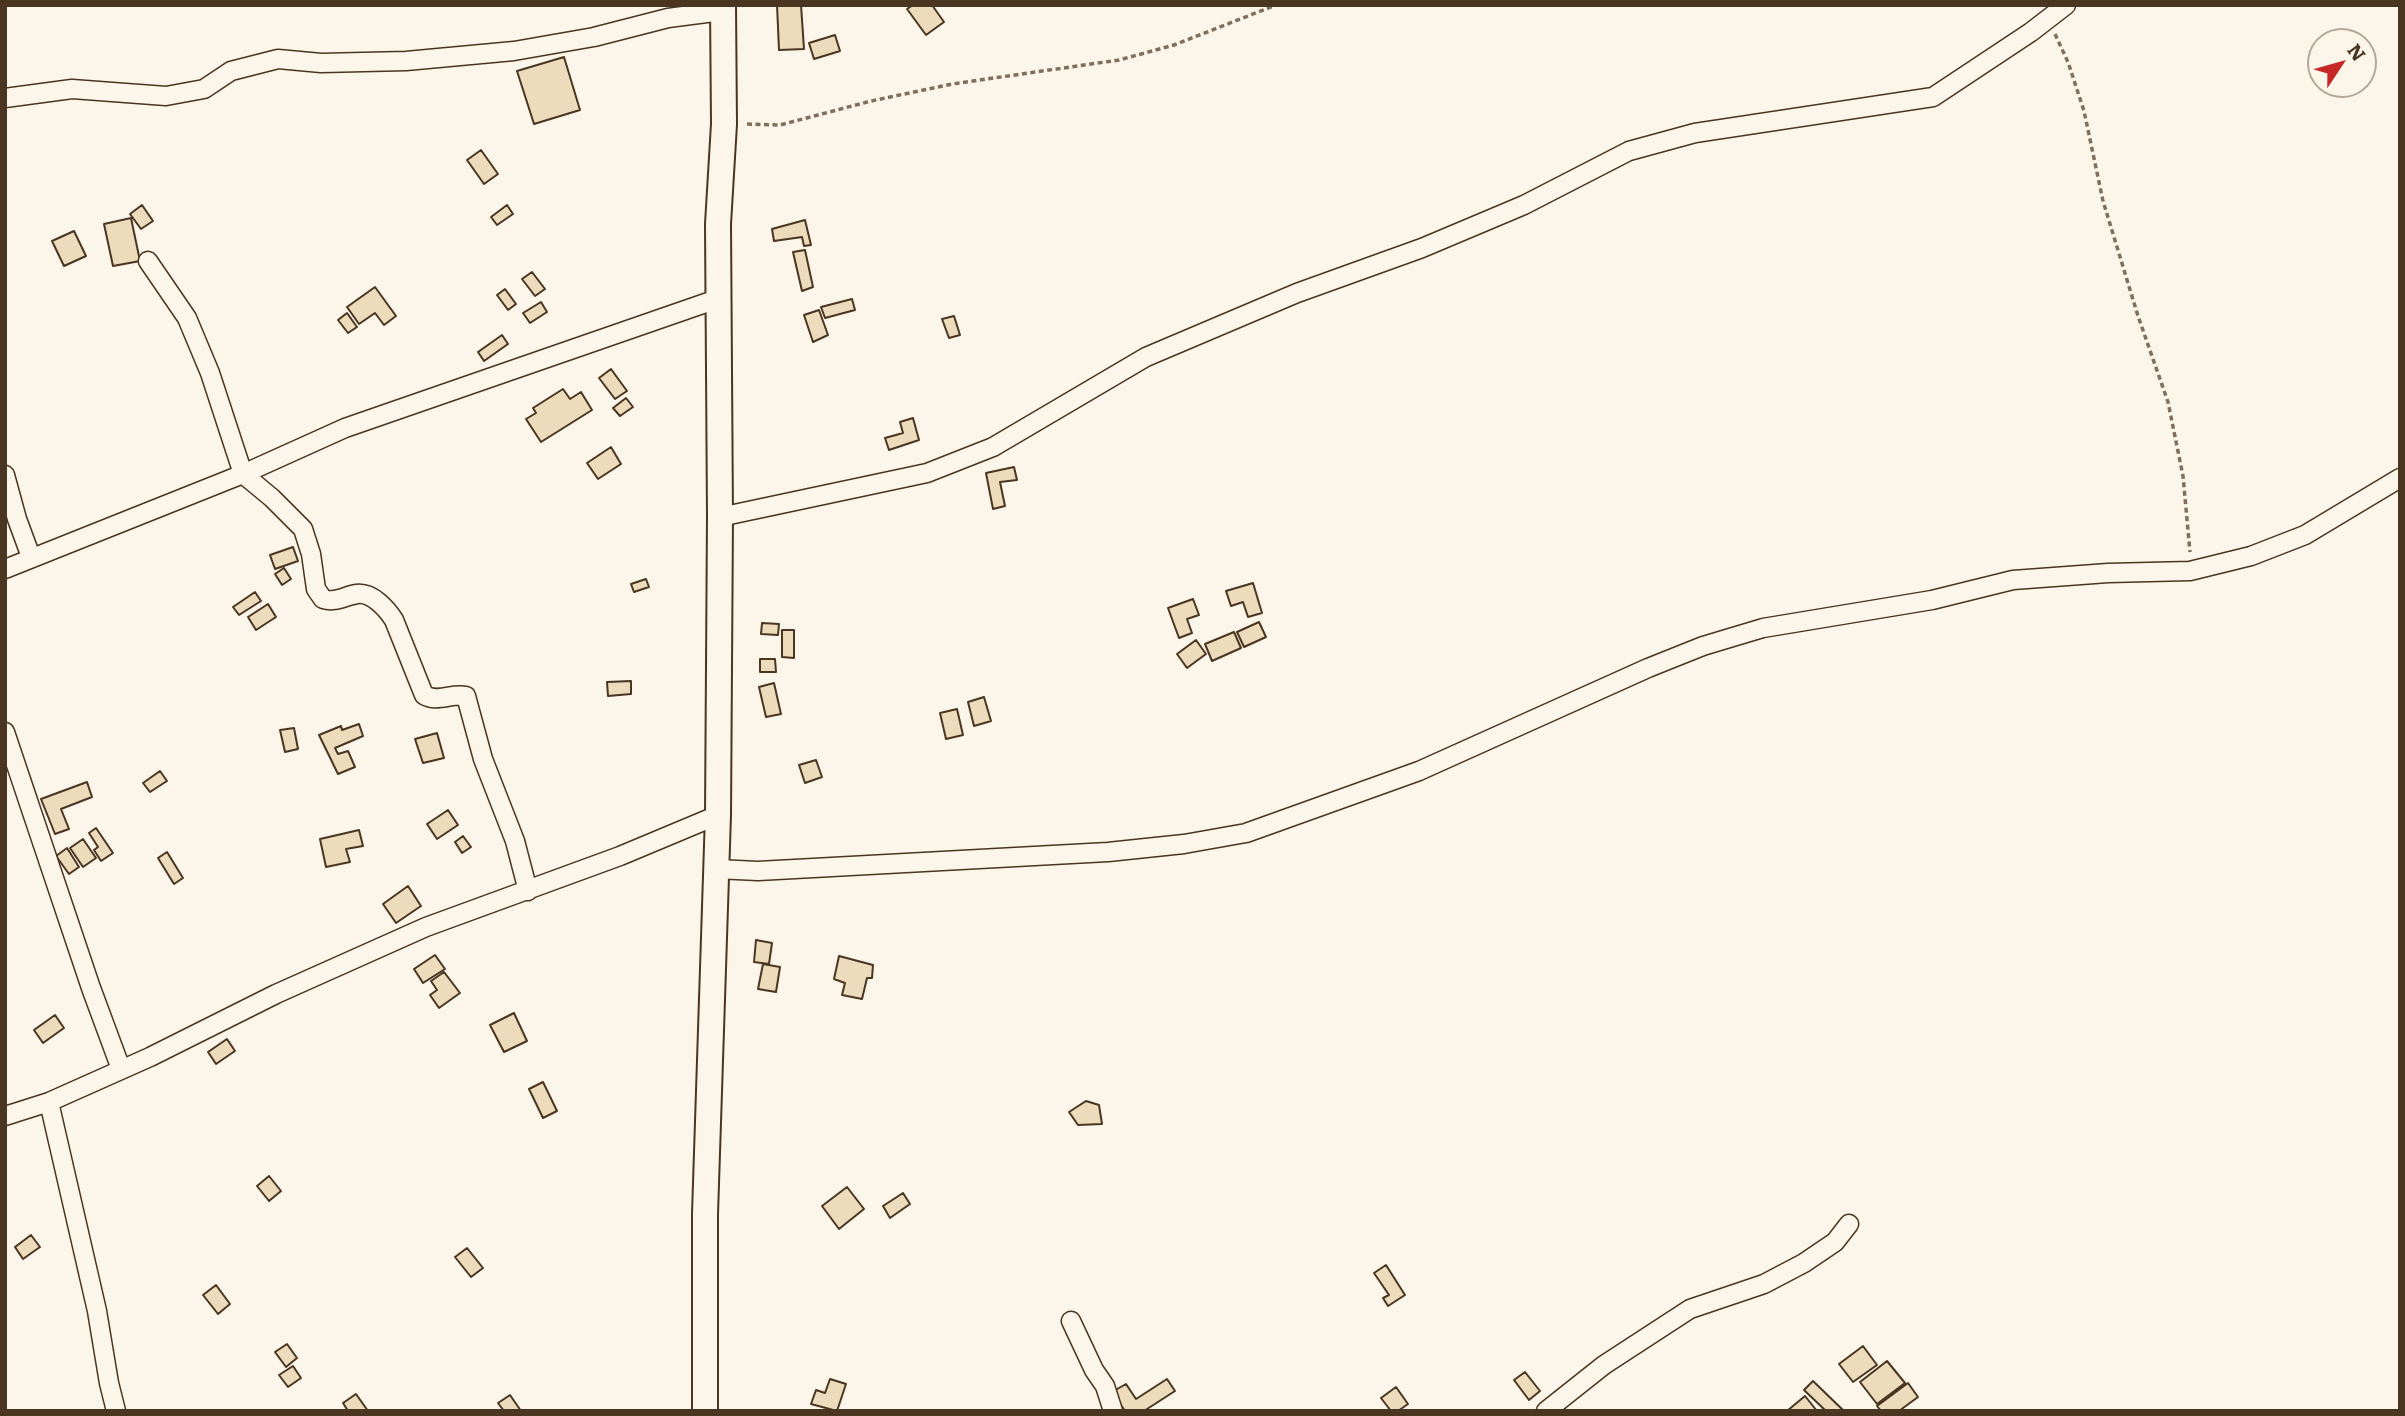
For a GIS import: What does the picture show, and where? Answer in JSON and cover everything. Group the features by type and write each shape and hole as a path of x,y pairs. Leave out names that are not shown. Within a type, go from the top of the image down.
{"main road":[{"path":"705,1411 705,1214 718,815 718,224 723,124 723,8"}],"street":[{"path":"720,517 927,473 953,464 1030,427 1146,357 1297,293 1448,237 1524,205 1639,148 1695,133 1933,97 2066,5"},
{"path":"5,98 72,89 166,96 204,89 231,71 278,60 321,63 406,61 514,51 594,37 668,18 723,8"},
{"path":"148,261 191,329 210,373 243,474 303,529 311,554 316,589 323,599 331,601 358,594 368,595 387,610 394,620 424,695 435,699 466,696 483,759 515,841 528,891"},
{"path":"5,569 243,474 345,428 720,298"},
{"path":"5,475 31,557"},
{"path":"716,869 758,871 1108,852 1184,844 1246,833 1419,771 1659,663 1703,646 1763,628 1932,600 2013,580 2108,572 2190,571 2251,556 2305,535 2400,478"},
{"path":"5,732 121,1069"},
{"path":"5,1116 49,1102 276,994 426,927 528,891 718,815"},
{"path":"49,1102 97,1311 116,1411"},
{"path":"1546,1411 1604,1366 1690,1309 1764,1284 1804,1263 1828,1248 1849,1224"},
{"path":"1072,1321 1094,1370 1105,1386 1113,1411"}],"path":[{"path":"723,124 780,125 871,101 953,84 1119,60 1174,45 1276,5"},
{"path":"2046,21 2059,39 2084,111 2103,201 2168,402 2183,476 2189,524 2190,571"}],"building":[{"path":"777,5 801,5 804,49 779,50"},
{"path":"913,5 932,5 944,22 926,35 907,9"},
{"path":"835,35 840,51 814,59 809,43"},
{"path":"564,57 580,110 534,124 517,71"},
{"path":"481,150 498,174 484,184 467,160"},
{"path":"142,205 153,221 141,229 130,214"},
{"path":"507,205 513,214 497,225 491,217"},
{"path":"131,218 140,261 113,266 104,224"},
{"path":"805,220 811,245 804,246 802,237 774,241 772,229"},
{"path":"74,231 86,256 64,266 52,241"},
{"path":"805,250 813,287 802,291 793,252"},
{"path":"532,272 545,289 535,296 522,279"},
{"path":"375,287 396,316 384,325 375,313 359,324 347,307"},
{"path":"505,289 516,304 508,310 497,295"},
{"path":"852,299 855,310 825,318 821,307"},
{"path":"541,302 547,312 530,323 523,313"},
{"path":"819,310 828,335 813,342 804,315"},
{"path":"347,313 357,327 348,333 338,320"},
{"path":"954,316 960,335 949,338 942,319"},
{"path":"502,335 508,344 484,361 478,352"},
{"path":"611,369 627,391 615,399 599,378"},
{"path":"563,389 570,399 581,392 592,410 541,442 526,419 536,413 533,408"},
{"path":"626,398 633,407 620,416 613,408"},
{"path":"913,418 919,440 889,450 885,438 903,433 900,422"},
{"path":"611,447 621,464 598,479 587,463"},
{"path":"1014,467 1017,480 1000,482 1005,506 993,509 986,473"},
{"path":"293,547 298,561 275,569 270,555"},
{"path":"284,568 291,579 282,585 275,574"},
{"path":"646,579 649,587 634,592 631,584"},
{"path":"1253,583 1262,613 1248,617 1243,602 1231,606 1226,591"},
{"path":"255,592 261,601 239,615 233,607"},
{"path":"1193,599 1199,615 1187,619 1192,633 1179,638 1168,608"},
{"path":"268,604 276,617 256,630 248,617"},
{"path":"1259,622 1266,637 1244,647 1237,632"},
{"path":"762,623 779,624 778,635 761,634"},
{"path":"782,630 794,630 794,658 782,657"},
{"path":"1234,632 1241,648 1212,661 1205,644"},
{"path":"1196,640 1206,654 1187,668 1177,654"},
{"path":"760,659 775,659 776,672 760,672"},
{"path":"631,681 631,694 608,696 607,682"},
{"path":"774,683 781,714 766,717 759,687"},
{"path":"984,697 991,721 974,726 968,702"},
{"path":"957,709 963,735 946,739 940,713"},
{"path":"359,724 363,736 335,748 338,754 348,751 355,767 338,774 319,735 341,726 342,730"},
{"path":"294,728 298,749 285,752 280,730"},
{"path":"437,733 444,758 423,763 415,739"},
{"path":"816,760 822,777 805,783 799,765"},
{"path":"160,771 167,781 150,792 143,783"},
{"path":"87,782 92,797 61,809 69,829 55,834 41,799"},
{"path":"448,810 458,825 437,839 427,824"},
{"path":"96,828 113,853 101,861 94,850 98,847 89,833"},
{"path":"359,830 363,846 346,849 350,862 326,867 320,839"},
{"path":"463,836 471,847 462,853 455,842"},
{"path":"83,839 96,858 83,867 70,848"},
{"path":"67,848 79,867 69,874 56,856"},
{"path":"167,852 183,878 174,884 158,858"},
{"path":"408,886 421,906 396,923 383,904"},
{"path":"756,940 772,943 769,964 754,962"},
{"path":"435,955 445,969 423,983 414,969"},
{"path":"839,956 873,965 872,978 867,978 862,999 842,995 845,983 834,979"},
{"path":"763,964 780,967 776,992 758,989"},
{"path":"444,972 460,993 439,1008 430,995 437,990 431,981"},
{"path":"514,1013 527,1041 504,1052 490,1025"},
{"path":"55,1015 64,1028 43,1043 34,1030"},
{"path":"227,1039 235,1051 216,1064 208,1052"},
{"path":"543,1082 557,1111 543,1118 529,1089"},
{"path":"1086,1101 1099,1105 1102,1124 1078,1125 1069,1112"},
{"path":"269,1176 281,1191 269,1201 257,1186"},
{"path":"847,1187 864,1209 839,1229 822,1206"},
{"path":"903,1193 910,1204 890,1218 883,1206"},
{"path":"31,1235 40,1247 23,1259 15,1247"},
{"path":"467,1248 483,1268 471,1277 455,1257"},
{"path":"1386,1265 1405,1295 1388,1306 1383,1298 1389,1295 1374,1273"},
{"path":"216,1285 230,1304 218,1314 203,1295"},
{"path":"287,1344 297,1358 286,1367 275,1352"},
{"path":"1863,1346 1877,1365 1853,1382 1839,1364"},
{"path":"1887,1361 1905,1383 1877,1404 1860,1382"},
{"path":"293,1366 301,1378 288,1387 279,1375"},
{"path":"1525,1372 1540,1391 1529,1400 1514,1380"},
{"path":"830,1379 846,1384 837,1411 811,1404 816,1390 825,1393"},
{"path":"1167,1379 1175,1391 1144,1411 1125,1411 1112,1392 1126,1384 1136,1399"},
{"path":"1813,1381 1844,1411 1826,1411 1804,1390"},
{"path":"1908,1383 1918,1397 1899,1411 1881,1411 1877,1406"},
{"path":"1396,1387 1408,1404 1398,1411 1391,1411 1381,1398"},
{"path":"356,1394 368,1411 348,1411 343,1403"},
{"path":"510,1395 521,1411 504,1411 498,1403"},
{"path":"1805,1396 1817,1411 1787,1411"}]}
